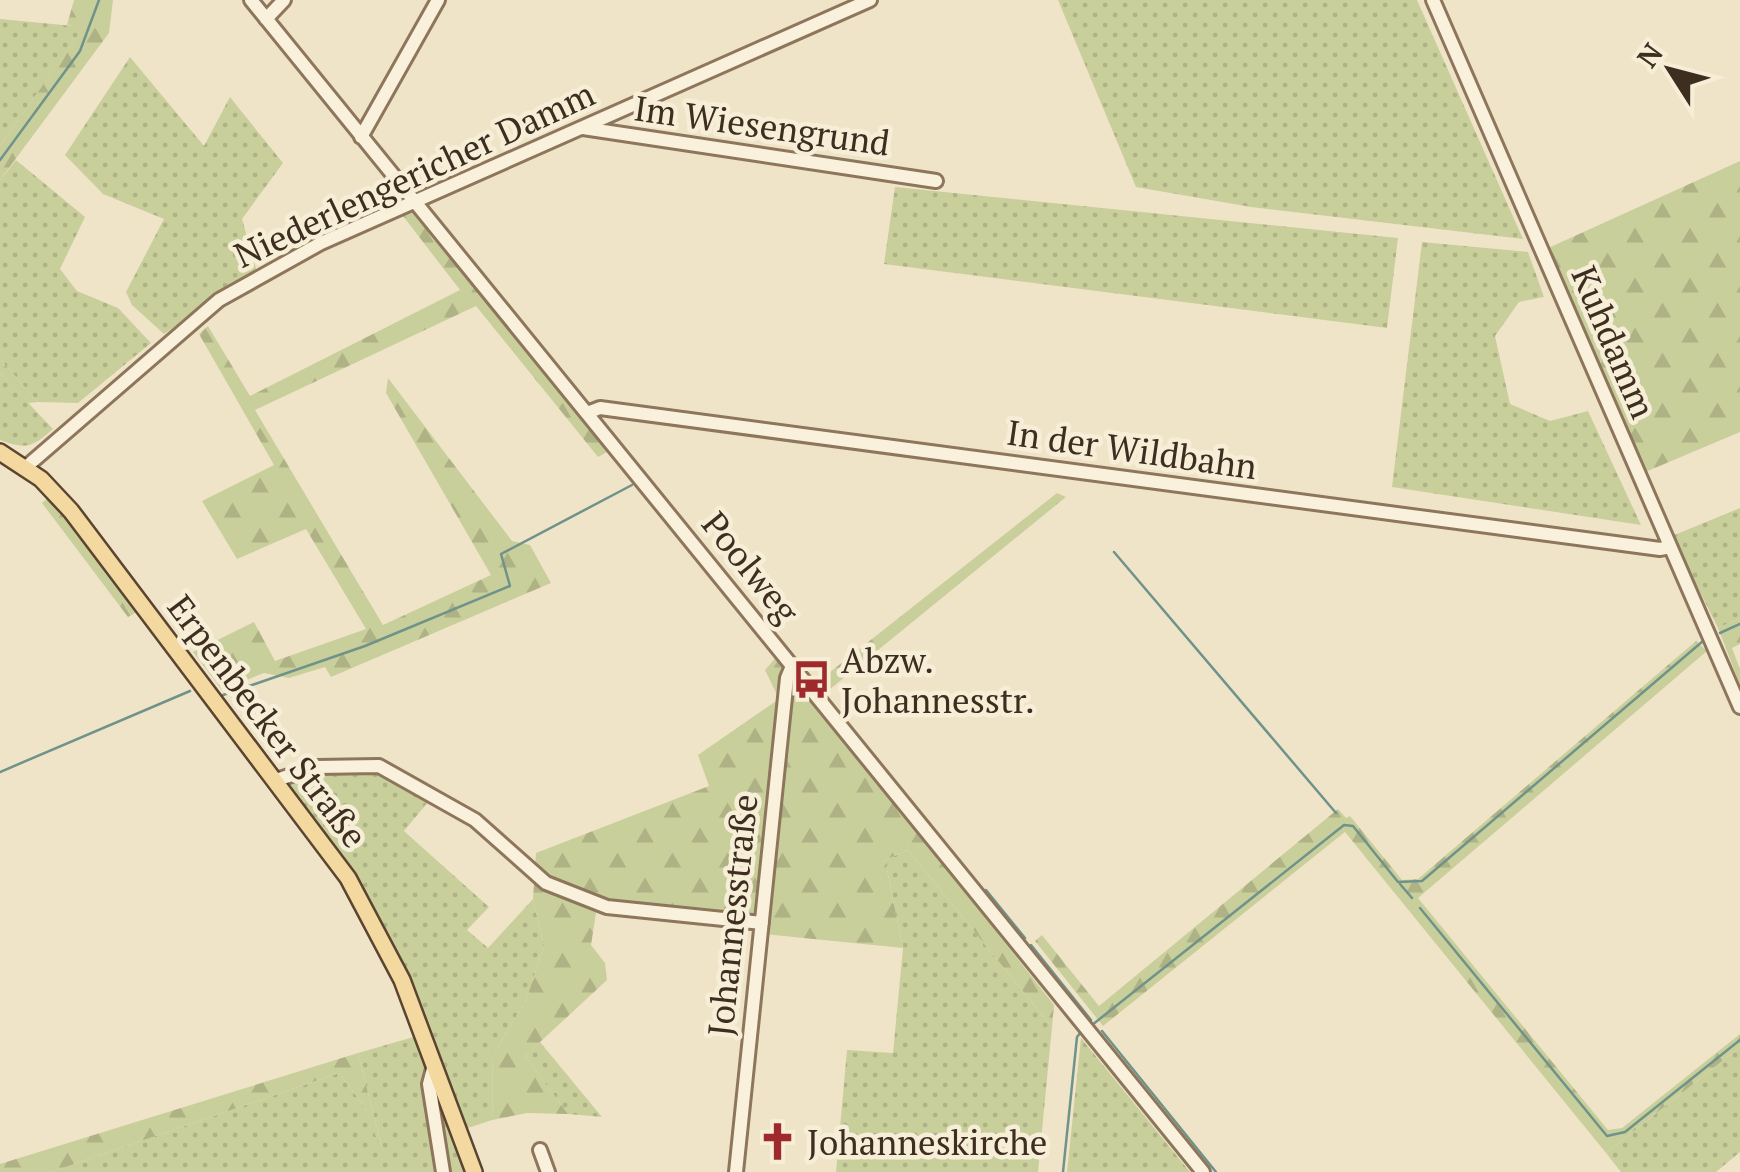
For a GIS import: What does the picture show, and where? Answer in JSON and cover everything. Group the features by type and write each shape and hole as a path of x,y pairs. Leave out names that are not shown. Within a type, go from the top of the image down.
{"main road":[{"name":"Erpenbecker Straße","path":"0,452 26,467 80,522 348,878 376,927 474,1172"}],"street":[{"name":"Poolweg","path":"251,0 1203,1172"},
{"path":"266,18 284,0"},
{"path":"361,137 438,0"},
{"name":"Niederlengericher Damm","path":"26,467 220,300 320,243 870,0"},
{"name":"Kuhdamm","path":"1432,0 1740,707"},
{"name":"Im Wiesengrund","path":"579,128 936,181"},
{"name":"In der Wildbahn","path":"587,412 600,408 1620,544 1670,547"},
{"name":"Johannesstraße","path":"736,1172 787,678 792,666"},
{"path":"276,780 317,767 378,766 475,820 546,883 607,907 762,923"},
{"name":"Erpenbecker Straße","path":"434,1066 429,1084 443,1172"},
{"path":"540,1150 548,1172"}],"green space":[{"path":"74,0 113,0 109,33 0,180 0,146 83,28 67,25"},
{"path":"1058,0 1417,0 1523,239 1251,207 1136,187"},
{"path":"0,19 84,27 0,146"},
{"path":"130,57 204,146 230,97 283,163 242,219 257,272 164,334 132,305 126,292 164,219 103,194 65,155"},
{"path":"16,160 85,217 60,269 77,291 118,308 151,343 78,403 38,402 0,359 0,180"},
{"path":"1740,161 1740,432 1643,473 1546,249"},
{"path":"895,187 1398,238 1387,328 884,264"},
{"path":"414,210 609,451 598,457 476,306 255,410 383,625 491,575 386,393 388,378 512,541 530,545 551,583 331,677 325,667 289,678 264,673 222,690 193,652 254,622 275,661 366,629 306,529 237,559 202,501 274,465 199,334 208,326 250,396 460,290 403,216"},
{"path":"1422,242 1528,252 1544,297 1519,302 1495,336 1510,404 1550,421 1588,411 1641,525 1392,487"},
{"path":"0,359 38,402 28,403 0,373"},
{"path":"0,373 53,429 34,443 23,446 0,440"},
{"path":"1057,493 1066,497 829,690 820,680"},
{"path":"50,496 139,611 128,617 42,503"},
{"path":"1740,508 1740,618 1718,628 1672,536"},
{"path":"1740,618 1740,644 1732,648 1740,669 1740,685 1718,628"},
{"path":"1696,641 1707,651 1418,898 1608,1130 1622,1128 1740,1034 1740,1047 1606,1153 1345,832 1103,1026 1035,941 1042,935 1099,1006 1338,809 1346,818 1350,816 1402,880 1418,879"},
{"path":"778,655 1054,1005 1052,1027 908,850 885,860 903,948 764,934 752,917 598,900 591,945 605,963 607,980 525,1056 568,1114 527,1113 492,1120 493,1055 526,1000 544,946 533,899 536,853 709,786 698,755 779,699 765,670"},
{"path":"350,769 391,780 428,802 404,831 489,907 467,930 488,948 533,899 544,946 526,1000 493,1055 492,1120 465,1129 408,975 353,875 287,783"},
{"path":"908,850 1052,1027 1038,1172 836,1172 847,1050 893,1053 903,948 885,860"},
{"path":"417,1036 428,1085 438,1172 51,1172 339,1073 364,1106 382,1148 358,1053"},
{"path":"1081,1038 1190,1172 1067,1172"},
{"path":"540,1042 602,1117 568,1114 525,1056"},
{"path":"1740,1047 1740,1152 1716,1172 1621,1172 1606,1153"},
{"path":"358,1053 385,1160 364,1106 339,1073 51,1172 0,1172 0,1164"},
{"path":"436,1080 467,1172 447,1172"}],"waterway":[{"path":"0,160 80,51 99,0"},
{"path":"223,695 365,646 510,586 501,554 632,485"},
{"path":"1114,552 1336,813"},
{"path":"1720,633 1740,624"},
{"path":"1092,1025 1344,825 1353,826 1398,882 1422,881 1703,641"},
{"path":"0,772 190,691"},
{"path":"1400,884 1412,898"},
{"path":"986,890 1025,938"},
{"path":"1420,908 1607,1136 1625,1132 1740,1040"},
{"path":"1031,945 1091,1020"},
{"path":"1102,1031 1216,1172"},
{"path":"1063,1172 1077,1037 1081,1032"}],"place":[{"name":"Abzw. Johannesstr.","path":"811,680"},
{"name":"Johanneskirche","path":"777,1142"}]}
